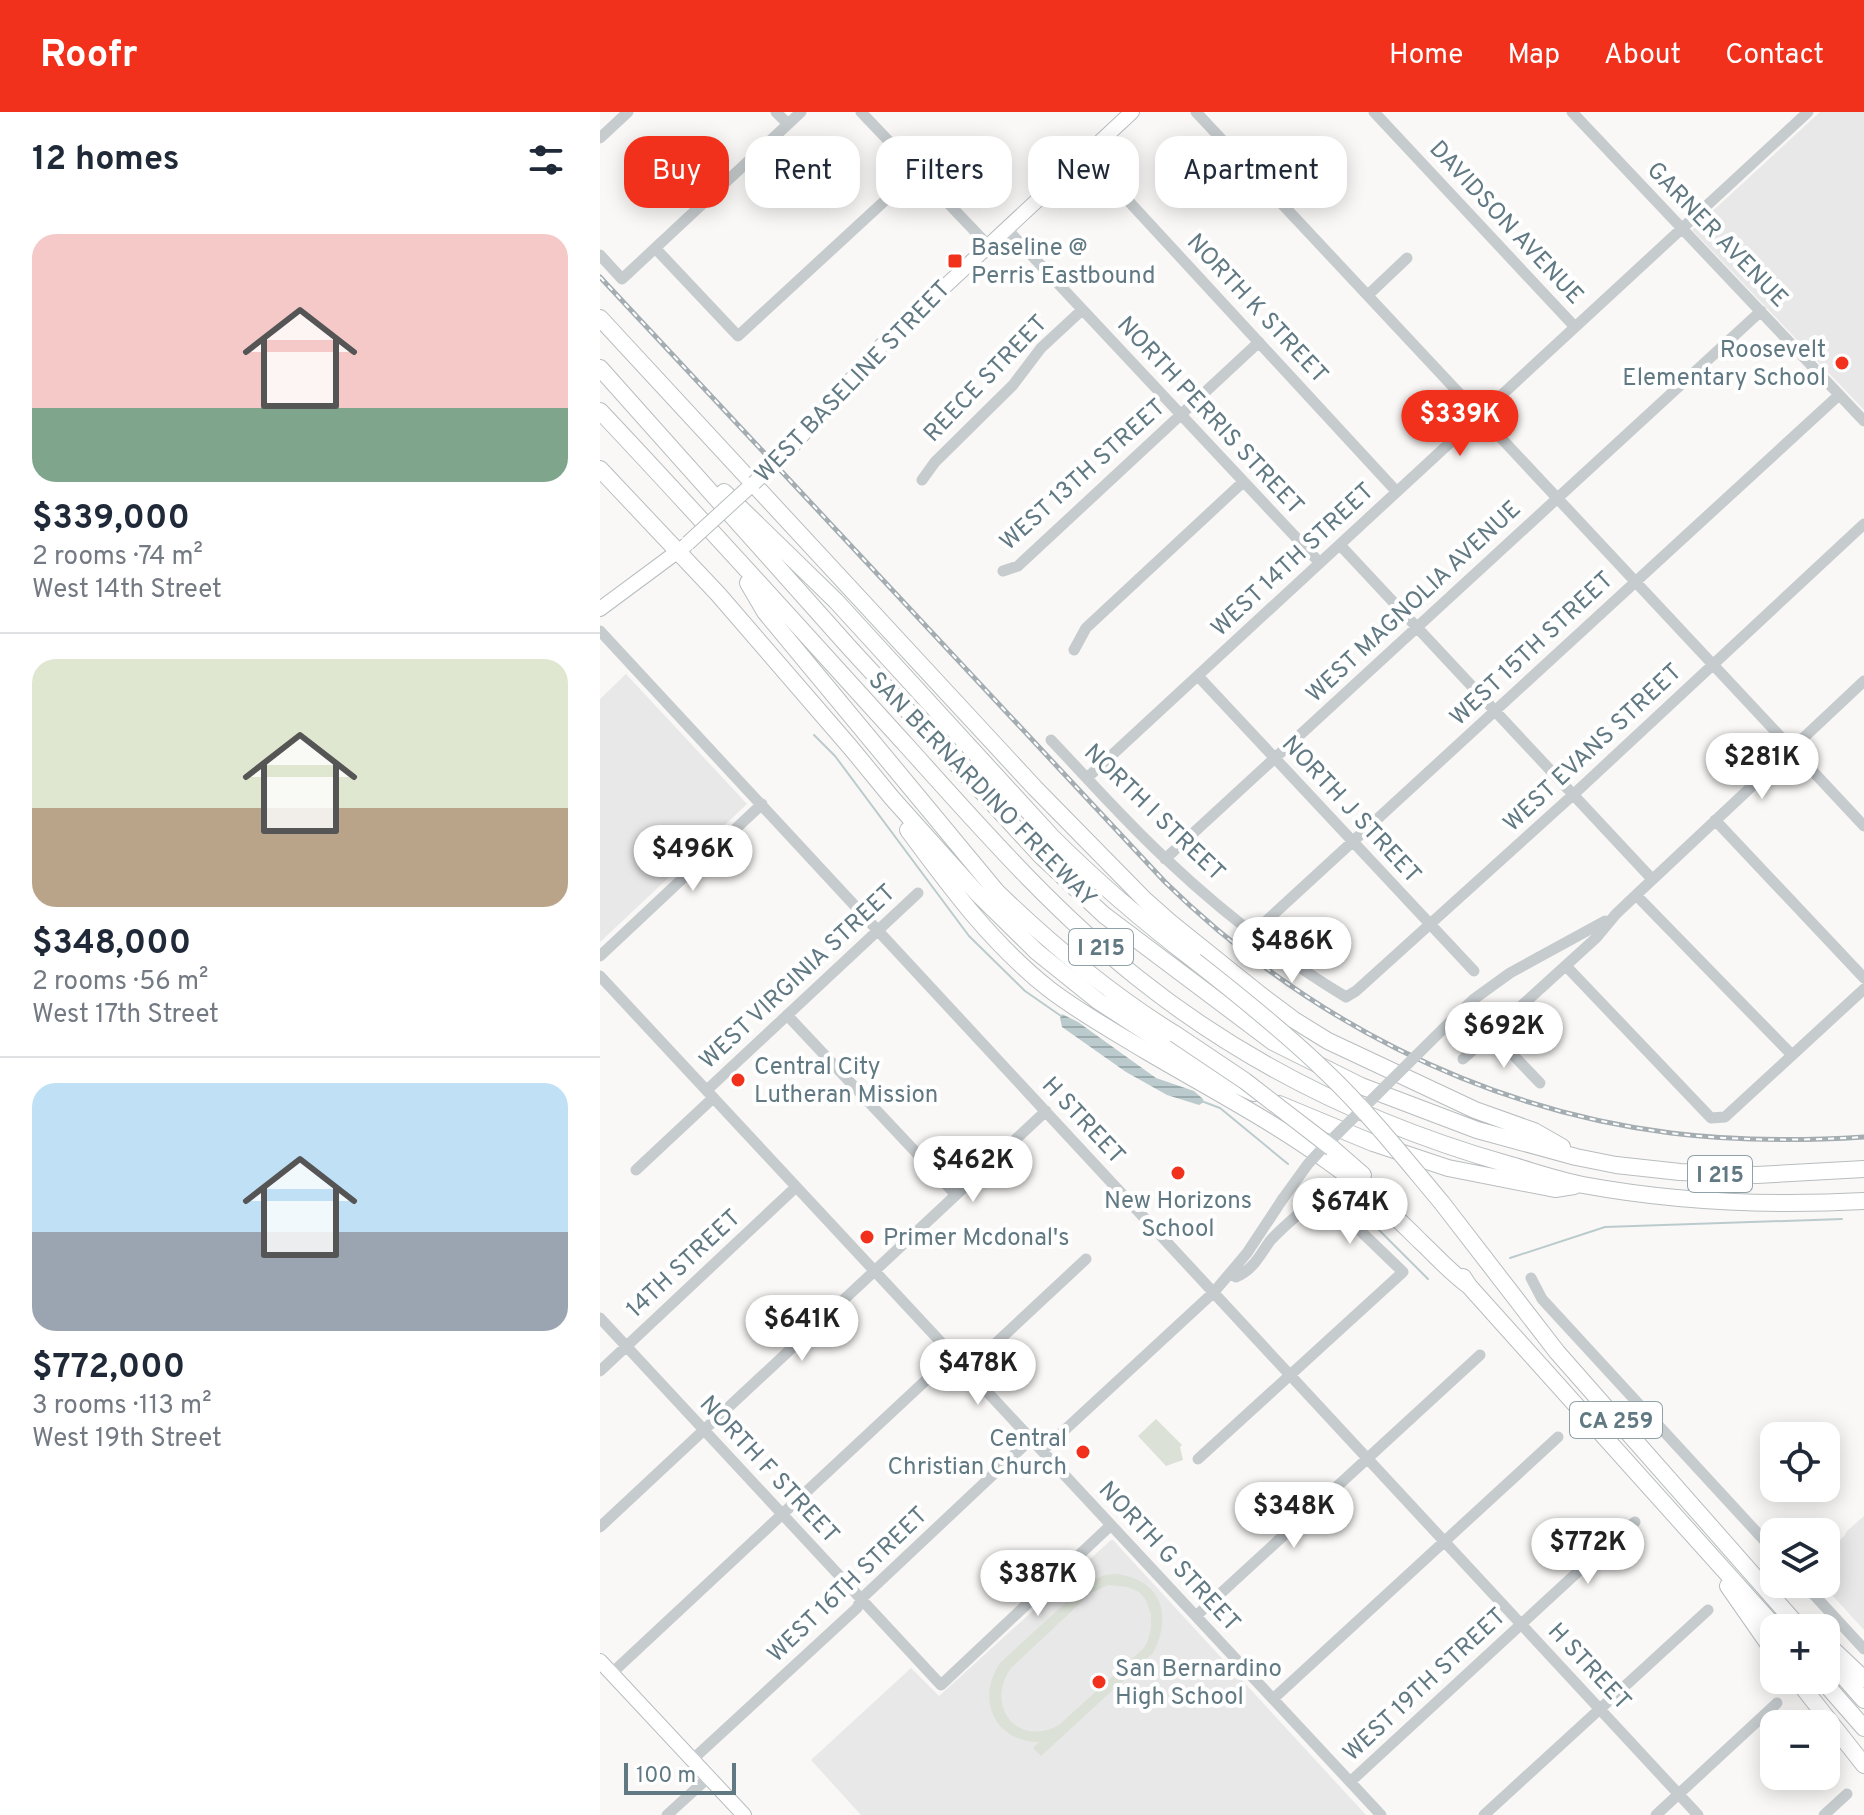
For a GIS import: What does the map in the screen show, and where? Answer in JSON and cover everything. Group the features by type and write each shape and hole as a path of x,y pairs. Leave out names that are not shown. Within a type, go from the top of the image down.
{"highway":[{"path":"600,318 1035,788 1159,913 1294,1020 1337,1046 1475,1110 1534,1131 1576,1157"},
{"name":"SAN BERNARDINO FREEWAY","path":"600,368 1041,856 1114,923 1273,1042 1355,1084 1477,1130 1576,1157 1680,1172 1757,1175 1864,1169"},
{"path":"629,400 836,601 1052,837 1143,922"},
{"name":"SAN BERNARDINO FREEWAY","path":"600,411 951,795 1088,937 1188,1016 1244,1052 1363,1113 1443,1144 1579,1185 1731,1201 1864,1201"},
{"path":"600,469 683,548 892,798 977,893 1037,952 1098,1001 1206,1071 1373,1143 1448,1168 1555,1189 1579,1185"},
{"path":"731,554 765,612 997,892 1100,983 1245,1081 1332,1148 1457,1268 1469,1286"},
{"path":"1035,788 1143,922"},
{"path":"892,798 891,806 969,912 1007,953 1046,987 1083,1014 1289,1135 1335,1166 1382,1204 1469,1286"},
{"name":"CA 259","path":"1143,922 1255,1008 1329,1074 1384,1133 1442,1203 1557,1352 1760,1582"},
{"name":"CA 259","path":"1469,1286 1764,1614"},
{"path":"1696,1538 1760,1633"},
{"path":"1774,1598 1792,1614"},
{"name":"CA 259","path":"1774,1598 1788,1614"},
{"path":"1840,1656 1864,1679"},
{"path":"1840,1673 1864,1700"},
{"path":"1808,1694 1864,1765"},
{"path":"1834,1694 1864,1728"}],"main road":[{"name":"WEST BASELINE STREET","path":"1106,136 1132,112"},
{"name":"WEST BASELINE STREET","path":"600,609 683,548 754,483 789,450 881,346 1028,208"},
{"path":"600,1661 744,1815"}],"street":[{"path":"600,138 628,112"},
{"path":"776,112 788,124"},
{"path":"600,255 622,279 801,112"},
{"path":"861,112 884,136"},
{"path":"1196,112 1864,826"},
{"name":"DAVIDSON AVENUE","path":"1374,112 1575,327"},
{"name":"GARNER AVENUE","path":"1572,112 1864,421"},
{"name":"WEST 14TH STREET","path":"1087,778 1808,112"},
{"path":"656,249 738,336 877,208"},
{"path":"952,208 988,245"},
{"name":"NORTH K STREET","path":"1135,208 1397,492"},
{"name":"NORTH PERRIS STREET","path":"1006,228 1319,562"},
{"path":"1368,295 1407,258"},
{"name":"REECE STREET","path":"922,480 935,462 1013,385 1041,348 1082,310"},
{"name":"WEST MAGNOLIA AVENUE","path":"1165,859 1761,311"},
{"name":"WEST 13TH STREET","path":"1003,571 1018,566 1259,342"},
{"name":"WEST 15TH STREET","path":"1252,934 1839,395"},
{"path":"1074,650 1086,628 1243,482"},
{"name":"WEST EVANS STREET","path":"1346,997 1574,794 1864,524"},
{"path":"1340,545 1652,879"},
{"name":"H STREET","path":"600,631 1698,1815"},
{"name":"NORTH J STREET","path":"1198,676 1474,971"},
{"path":"1463,1059 1596,938 1652,879 1864,681"},
{"name":"NORTH I STREET","path":"1051,740 1165,859 1252,934 1302,971 1346,997"},
{"path":"600,956 762,804"},
{"path":"1715,820 1864,978"},
{"name":"WEST VIRGINIA STREET","path":"636,1170 787,1015 918,893"},
{"path":"1636,895 1792,1055"},
{"path":"1042,1451 1214,1292 1247,1253 1308,1164 1456,1016 1510,973 1616,914"},
{"path":"1566,966 1711,1118 1725,1117 1864,989"},
{"name":"NORTH G STREET","path":"600,976 1381,1815"},
{"path":"787,1015 956,1195"},
{"path":"1492,1033 1540,1083"},
{"path":"600,1527 1046,1111"},
{"name":"14TH STREET","path":"600,1371 796,1187"},
{"path":"1198,1459 1403,1272 1322,1194 1270,1241 1251,1268 1236,1277 1231,1274"},
{"path":"967,1370 1086,1259"},
{"path":"1531,1278 1542,1299 1760,1536"},
{"name":"NORTH F STREET","path":"600,1318 941,1685 1111,1525"},
{"path":"612,1673 953,1355"},
{"path":"1196,1616 1480,1355"},
{"path":"1273,1699 1558,1437"},
{"name":"WEST 16TH STREET","path":"692,1760 857,1608 861,1599 1031,1439"},
{"name":"WEST 19TH STREET","path":"1350,1782 1635,1522"},
{"path":"1817,1598 1864,1649"},
{"path":"1484,1815 1708,1610"},
{"path":"1656,1815 1777,1703"},
{"path":"667,1815 709,1777"},
{"path":"1824,1815 1847,1794"}],"shaded area":[{"path":"1820,112 1864,112 1864,410 1692,230"},
{"path":"626,674 747,804 600,942 600,699"},
{"path":"1062,1014 1156,1078 1194,1091 1204,1102 1199,1105 1167,1095 1126,1072 1062,1027"},
{"path":"1156,1419 1182,1445 1183,1460 1166,1466 1138,1436"},
{"path":"1864,1516 1864,1630 1835,1598 1840,1598 1840,1540"},
{"name":"San Bernardino High School","path":"1111,1540 1366,1815 861,1815 811,1760 911,1668 939,1696"},
{"path":"1105,1575 1131,1577 1153,1591 1162,1613 1159,1639 1153,1653 1041,1756 1033,1748 1039,1742 1023,1740 1011,1734 994,1716 990,1704 993,1677 1000,1663 1086,1584","holes":["1108,1585 1128,1587 1146,1600 1151,1614 1151,1629 1144,1648 1059,1725 1044,1731 1019,1727 1004,1709 1001,1696 1011,1668 1091,1593"]}],"waterway":[{"path":"814,735 835,756 969,936 1025,991 1061,1016"},
{"path":"1204,1102 1220,1108 1288,1164"},
{"path":"1315,1180 1337,1191 1368,1219"},
{"path":"1510,1258 1605,1227 1842,1219"},
{"path":"1375,1226 1428,1279"}],"railway":[{"path":"600,277 1165,882 1218,931 1275,975 1397,1049 1462,1078 1530,1102 1599,1121 1719,1138 1864,1137"}],"place":[{"name":"Baseline @ Perris Eastbound","path":"955,261"},
{"name":"Roosevelt Elementary School","path":"1842,363"},
{"name":"Central City Lutheran Mission","path":"738,1080"},
{"name":"New Horizons School","path":"1178,1173"},
{"name":"Primer Mcdonal's","path":"867,1237"},
{"name":"Central Christian Church","path":"1083,1452"},
{"name":"San Bernardino High School","path":"1099,1682"}]}
